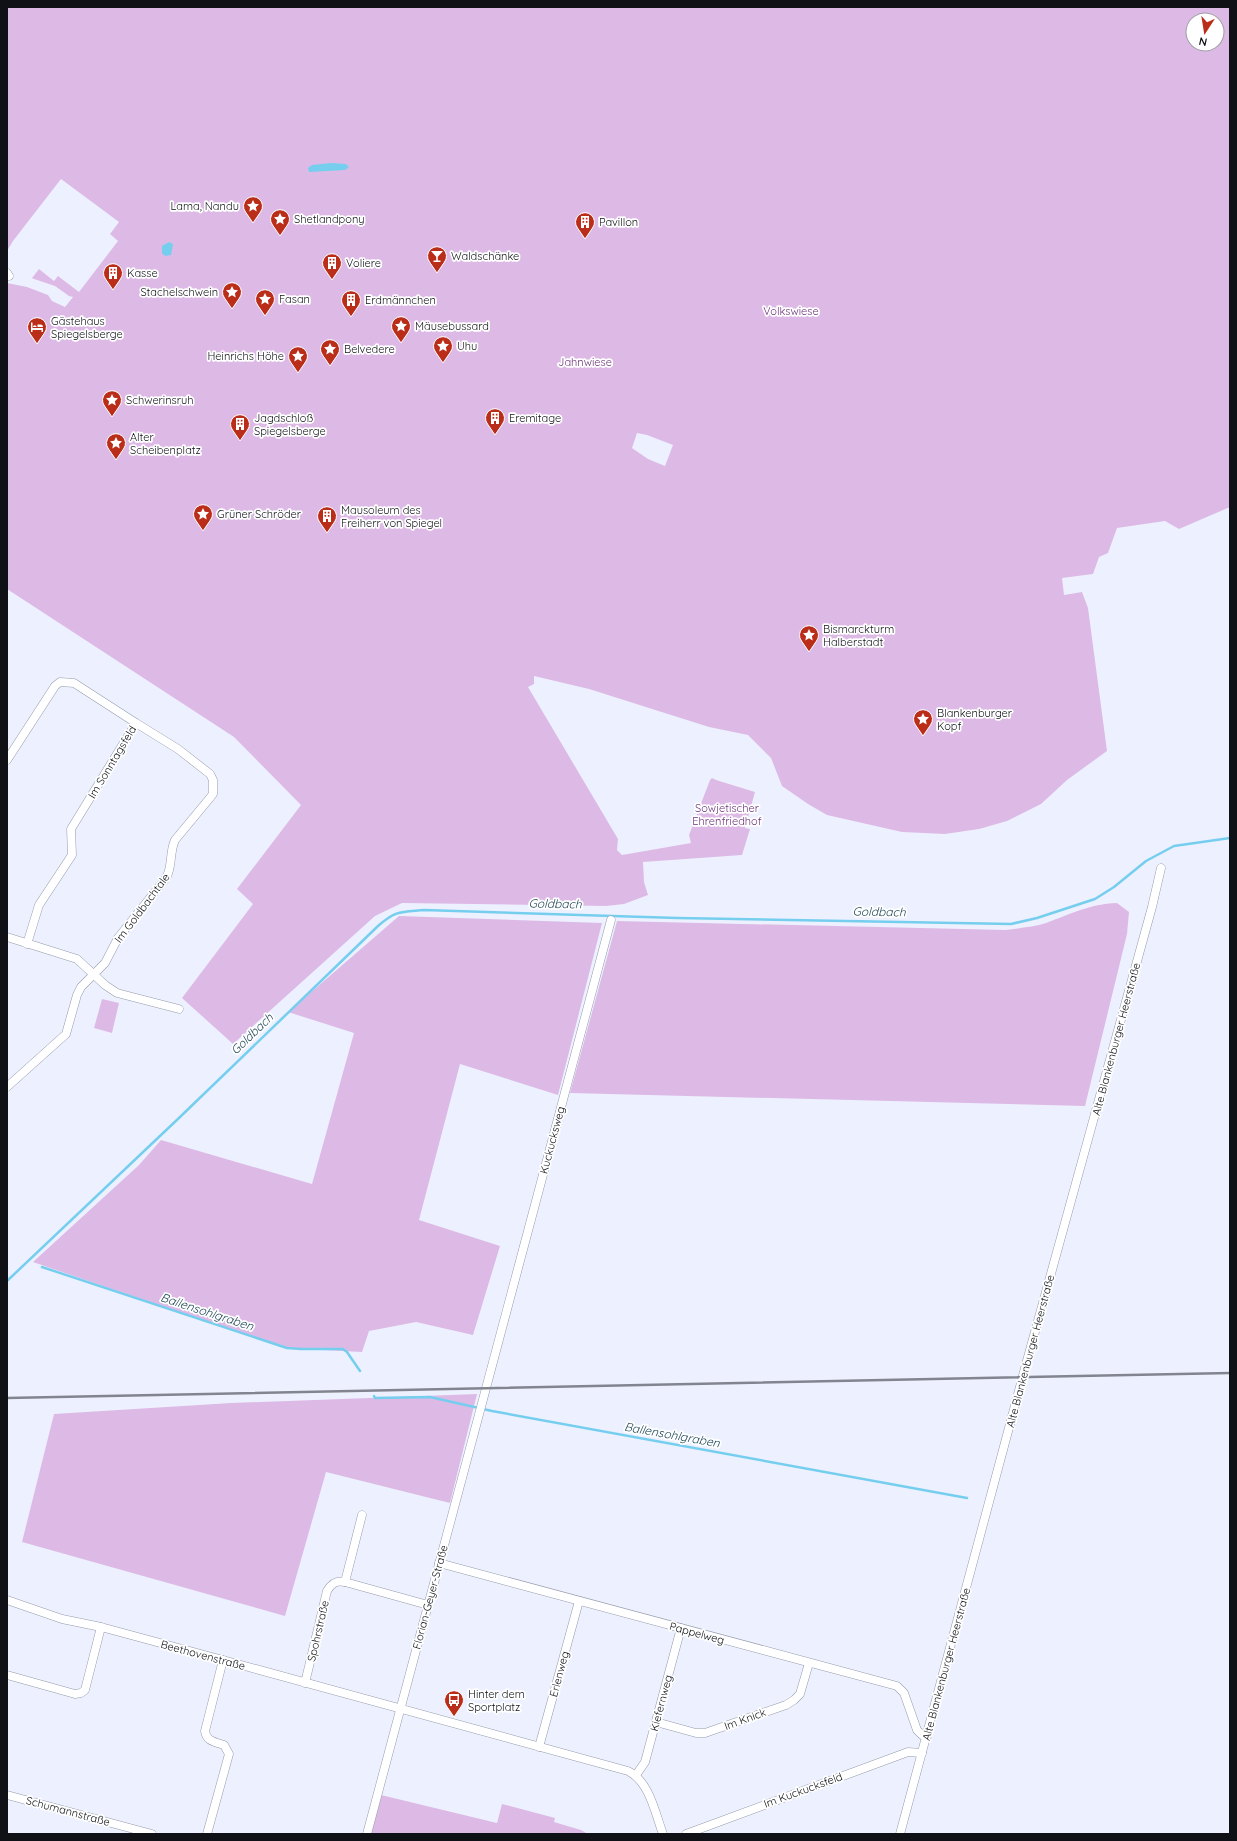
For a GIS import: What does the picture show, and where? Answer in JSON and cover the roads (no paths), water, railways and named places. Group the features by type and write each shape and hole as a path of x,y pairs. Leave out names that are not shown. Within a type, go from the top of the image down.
{"street":[{"name":"Im Sonntagsfeld","path":"7,760 55,686 60,682 74,683 136,723 71,829 72,855 39,906 27,944"},
{"name":"Im Goldbachtale","path":"7,1087 66,1034 77,995 105,963 118,938 166,878 170,872 171,849 175,840 213,794 214,787 210,774 178,749 136,723"},
{"name":"Alte Blankenburger Heerstraße","path":"900,1834 1025,1368 1152,907 1161,868"},
{"name":"Kuckucksweg","path":"494,1360 611,920"},
{"path":"7,937 77,959 94,975 117,992 179,1009"},
{"name":"Florian-Geyer-Straße","path":"367,1834 494,1360"},
{"path":"362,1515 345,1582 428,1605"},
{"name":"Pappelweg","path":"439,1563 896,1686 904,1693 918,1730 922,1735 926,1736"},
{"name":"Spohrstraße","path":"305,1683 327,1592 334,1583 339,1581 345,1582"},
{"name":"Beethovenstraße","path":"7,1600 62,1619 101,1627 400,1710"},
{"name":"Erlenweg","path":"539,1747 579,1600"},
{"path":"7,1675 75,1694 81,1693 85,1690 101,1627"},
{"name":"Kiefernweg","path":"636,1775 645,1762 681,1628"},
{"path":"207,1834 229,1754 224,1745 209,1740 205,1731 223,1660"},
{"name":"Im Knick","path":"656,1722 705,1733 786,1705 800,1694 809,1663"},
{"path":"400,1710 628,1771 636,1775 645,1786 663,1834"},
{"name":"Im Kuckucksfeld","path":"686,1834 908,1752 922,1753"},
{"name":"Schumannstraße","path":"7,1795 152,1834"}],"water":[{"path":"331,163 346,164 349,167 345,170 309,172 308,168 312,165"},
{"path":"169,242 173,244 171,255 165,256 162,253 162,246"}],"waterway":[{"name":"Goldbach","path":"7,1281 378,926 394,914 424,910 677,918 1011,924 1037,918 1095,899 1114,887 1146,861 1174,846 1230,838"},
{"name":"Ballensohlgraben","path":"42,1267 287,1348 343,1349 347,1352 360,1371"},
{"name":"Ballensohlgraben","path":"374,1396 375,1398 430,1397 492,1411 967,1498"}],"railway":[{"path":"7,1398 1230,1373"}],"place":[{"name":"Lama, Nandu","path":"253,223"},
{"name":"Shetlandpony","path":"280,236"},
{"name":"Pavillon","path":"585,239"},
{"name":"Waldschänke","path":"437,273"},
{"name":"Voliere","path":"332,280"},
{"name":"Kasse","path":"113,290"},
{"name":"Stachelschwein","path":"232,309"},
{"name":"Fasan","path":"265,316"},
{"name":"Erdmännchen","path":"351,317"},
{"name":"Mäusebussard","path":"401,343"},
{"name":"Gästehaus Spiegelsberge","path":"37,344"},
{"name":"Uhu","path":"443,363"},
{"name":"Belvedere","path":"330,366"},
{"name":"Heinrichs Höhe","path":"298,373"},
{"name":"Schwerinsruh","path":"112,417"},
{"name":"Eremitage","path":"495,435"},
{"name":"Jagdschloß Spiegelsberge","path":"240,441"},
{"name":"Alter Scheibenplatz","path":"116,460"},
{"name":"Grüner Schröder","path":"203,531"},
{"name":"Mausoleum des Freiherr von Spiegel","path":"327,533"},
{"name":"Bismarckturm Halberstadt","path":"809,652"},
{"name":"Blankenburger Kopf","path":"923,736"},
{"name":"Hinter dem Sportplatz","path":"454,1717"}],"park label":[{"name":"Volkswiese","path":"791,311"},
{"name":"Jahnwiese","path":"585,362"},
{"name":"Sowjetischer Ehrenfriedhof","path":"727,814"}]}
